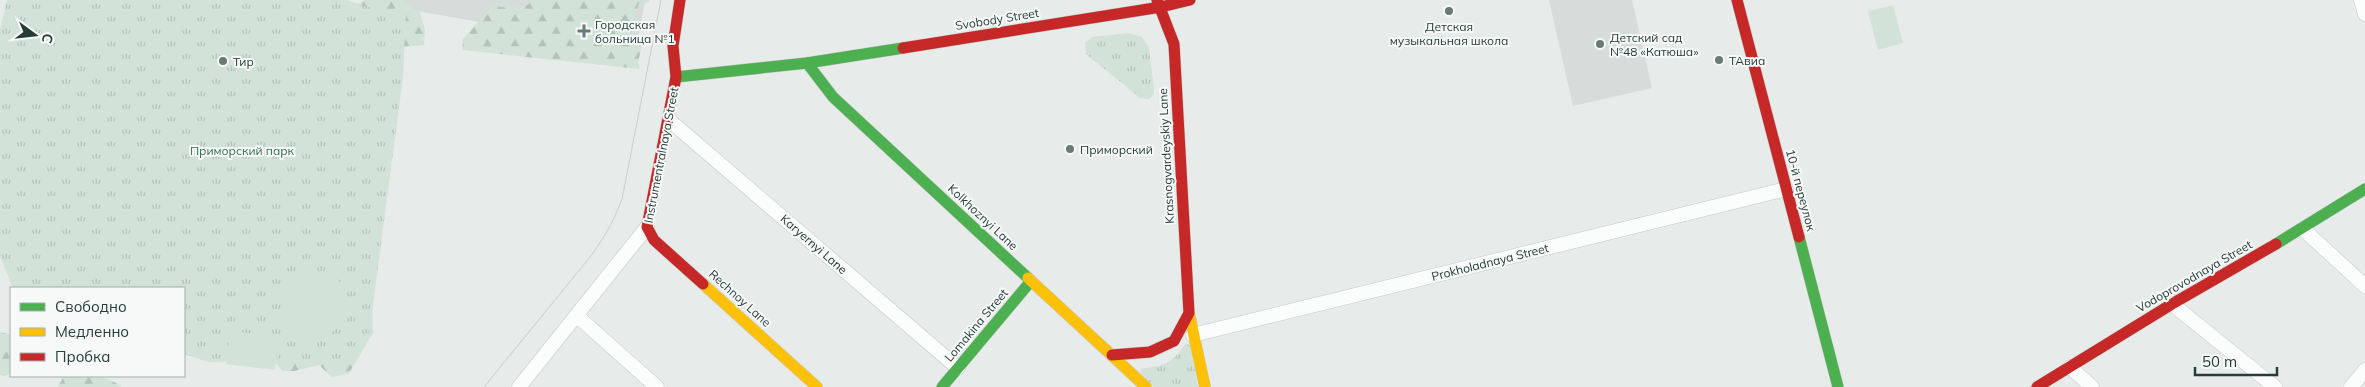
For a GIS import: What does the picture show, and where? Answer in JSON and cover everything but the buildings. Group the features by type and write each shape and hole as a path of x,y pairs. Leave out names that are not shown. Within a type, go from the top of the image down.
{"main road":[{"name":"Instrumentralnaya Street","path":"647,227 670,120 676,77 673,46 680,0"},
{"name":"Svobody Street","path":"676,77 807,63 1190,0"},
{"name":"10-й переулок","path":"1737,0 1838,387"},
{"name":"Krasnogvardeyskiy Lane","path":"1159,4 1174,44 1189,313 1205,387"},
{"name":"Kolkhoznyi Lane","path":"807,63 833,97 1146,387"},
{"name":"Vodoprovodnaya Street","path":"2037,387 2172,304 2303,229 2365,189"},
{"name":"Rechnoy Lane","path":"647,227 654,240 818,387"},
{"name":"Lomakina Street","path":"942,387 1031,281"},
{"path":"1112,354 1150,352 1174,340 1189,313"}],"street":[{"path":"2361,0 2365,14"},
{"name":"Karyernyi Lane","path":"670,120 958,368"},
{"name":"Prokholadnaya Street","path":"1193,335 1786,189"},
{"name":"Instrumentralnaya Street","path":"519,387 647,227"},
{"path":"2303,229 2365,286"},
{"path":"2172,304 2275,387"},
{"path":"577,316 657,387"},
{"path":"2070,367 2092,387"},
{"path":"2351,387 2365,370"}],"shaded area":[{"name":"Городская больница №1","path":"379,0 645,0 636,50 378,4"},
{"name":"Детский сад №48 «Катюша»","path":"1549,0 1632,0 1652,88 1573,106"}],"green space":[{"name":"Приморский парк","path":"7,0 319,0 406,12 403,77 369,335 351,360 208,362 185,354 185,287 13,287 0,256 0,30"},
{"path":"201,0 347,0 358,4 365,0 402,0 420,12 425,30 424,45 402,47"},
{"path":"531,0 649,0 649,2 639,3 630,34 642,44 638,63 640,69 462,50 463,39 493,6 509,8 528,5"},
{"path":"1893,5 1903,43 1878,50 1868,11"},
{"path":"1128,33 1142,37 1149,48 1154,94 1149,99 1140,98 1086,54 1085,43 1092,37"},
{"path":"315,271 328,274 338,281 345,291 348,304 345,317 338,327 328,334 315,337 302,334 292,327 285,317 282,304 285,291 292,281 302,274"},
{"path":"372,306 373,333 349,373 332,377 319,365 294,371 282,371 274,360"},
{"path":"230,331 279,337 275,370 226,364"},
{"path":"0,332 10,335 10,374 5,376 0,375"},
{"path":"1186,343 1190,346 1198,387 1154,387 1140,372 1141,369 1167,363 1176,356"},
{"path":"63,377 98,377 110,380 122,387 58,387"}],"tram line":[{"path":"484,387 592,255 615,216 622,199 661,0"}],"traffic: fast":[{"path":"676,77 807,63 903,48"},
{"path":"807,63 833,97 1028,278"},
{"path":"2276,244 2365,189"},
{"path":"1799,237 1838,387"},
{"path":"942,387 1031,281"}],"traffic: slow":[{"path":"1028,278 1146,387"},
{"path":"703,284 817,387"},
{"path":"1189,313 1205,387"}],"traffic: jam":[{"path":"680,0 673,46 676,77 647,227 654,240 703,284"},
{"path":"1112,355 1150,352 1174,341 1189,313 1174,44 1157,0"},
{"path":"903,48 1161,7 1190,0"},
{"path":"1737,0 1799,237"},
{"path":"2037,387 2172,304 2276,244"}],"place":[{"name":"Детская музыкальная школа","path":"1449,11"},
{"name":"Городская больница №1","path":"584,31"},
{"name":"Детский сад №48 «Катюша»","path":"1600,44"},
{"name":"ТАвиа","path":"1719,60"},
{"name":"Тир","path":"223,61"},
{"name":"Приморский","path":"1070,149"}]}
